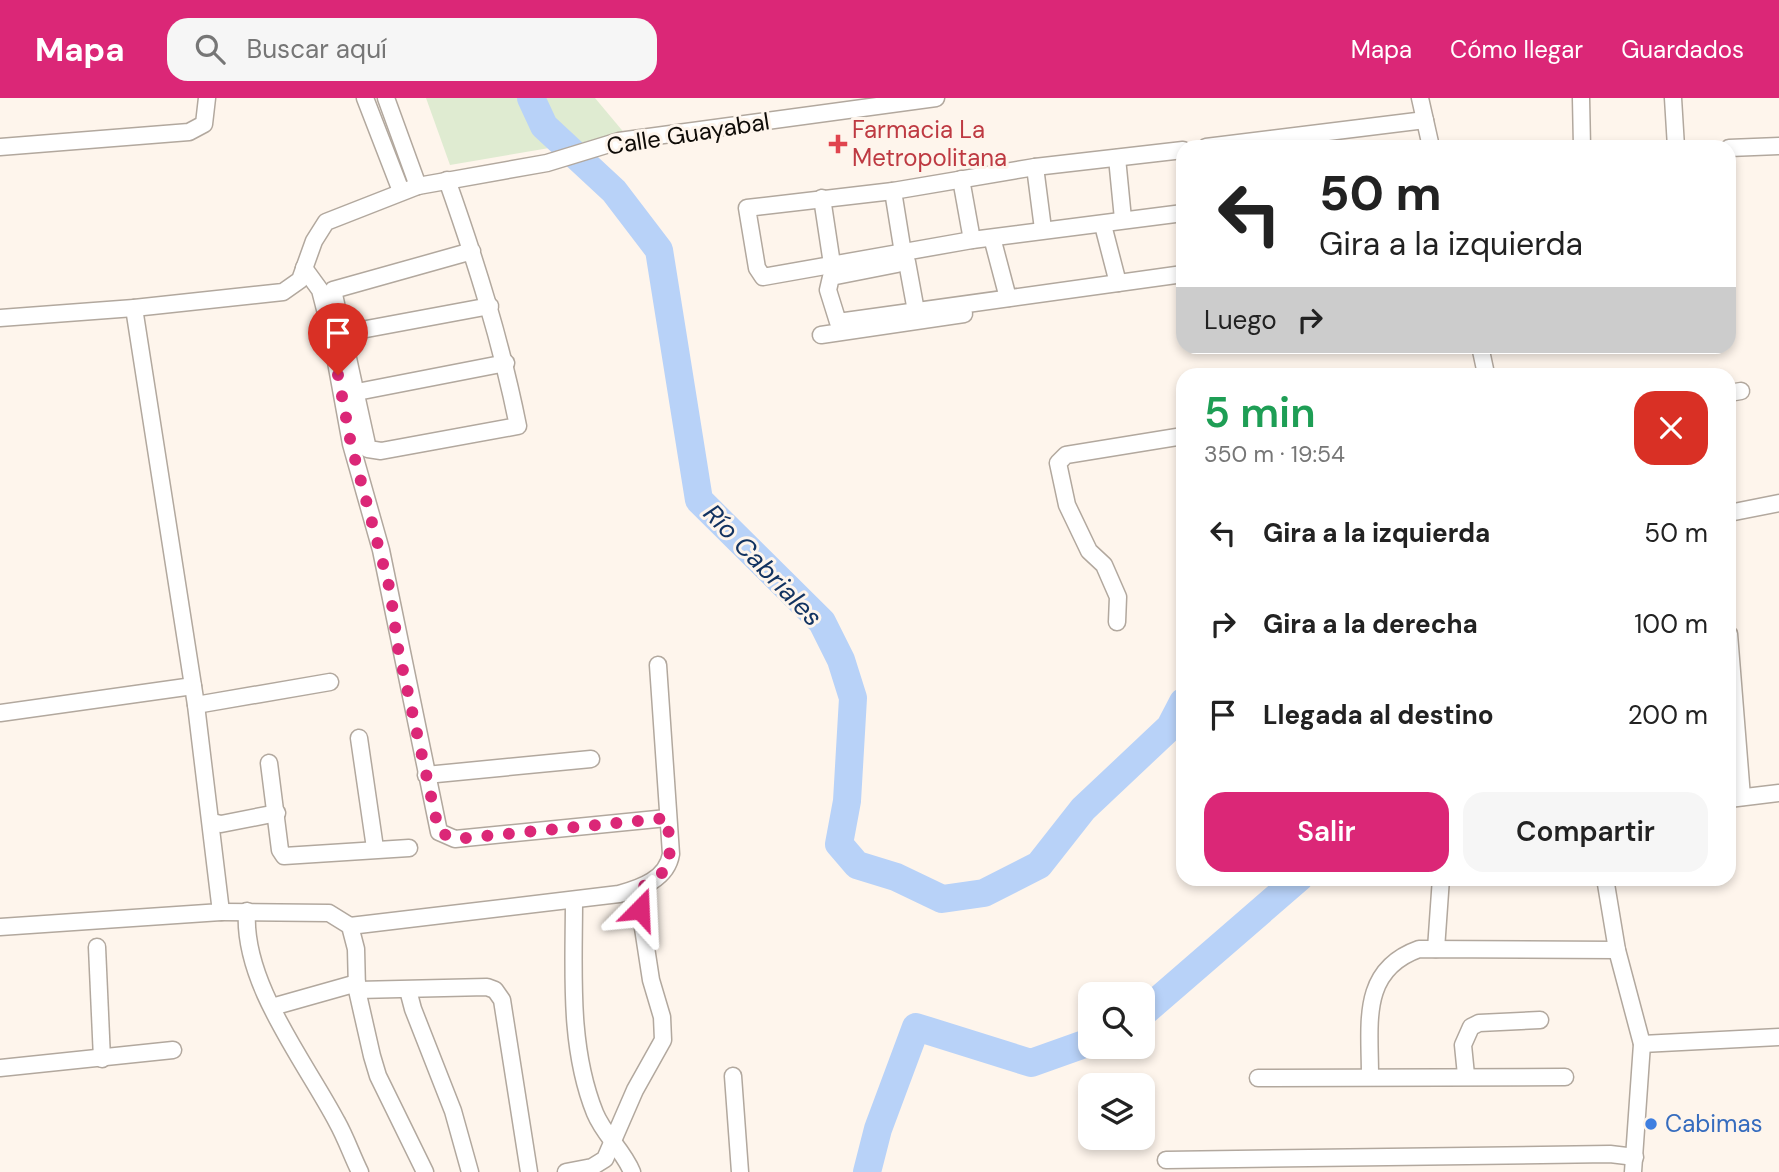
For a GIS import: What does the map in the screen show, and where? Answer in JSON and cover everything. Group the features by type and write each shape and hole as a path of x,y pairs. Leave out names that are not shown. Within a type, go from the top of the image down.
{"street":[{"path":"0,148 189,132 204,124 207,98"},
{"path":"365,98 401,191"},
{"path":"386,98 418,186"},
{"name":"Calle Guayabal","path":"304,268 314,241 326,222 418,186 547,163 619,141 936,98"},
{"path":"1420,98 1429,140"},
{"path":"1581,98 1582,140"},
{"path":"1673,98 1676,140"},
{"path":"1315,140 1425,120"},
{"path":"1736,148 1779,146"},
{"path":"1176,151 1035,167 893,191 747,208 757,268 763,276 832,264 905,258 1176,221"},
{"path":"1117,158 1123,219"},
{"path":"1035,167 1043,229"},
{"path":"961,179 972,240"},
{"path":"447,180 472,251 490,306 506,363 518,426 374,451 365,443 345,333 333,290 472,251"},
{"path":"893,191 916,312"},
{"path":"822,198 832,264"},
{"path":"1176,214 972,240 831,277 828,290 838,322 1176,275"},
{"path":"1104,229 1118,283"},
{"path":"994,245 1008,298"},
{"path":"0,318 134,308 284,292 300,280 304,268"},
{"path":"304,268 317,284 330,329 351,444 381,550 439,832 449,839 667,818"},
{"path":"821,335 912,324 1089,292 1176,282"},
{"path":"345,333 490,306"},
{"path":"134,308 196,705 221,912"},
{"path":"357,392 506,363"},
{"path":"1117,622 1118,597 1104,565 1089,551 1067,505 1058,463 1066,455 1176,437"},
{"path":"1736,512 1779,503"},
{"path":"350,926 574,900 637,889 659,876 668,866 671,854 658,665"},
{"path":"196,705 330,681"},
{"path":"0,713 193,686"},
{"path":"359,738 375,848"},
{"path":"426,775 591,759"},
{"path":"269,763 280,850 284,856 375,848 409,848"},
{"path":"1736,798 1779,793"},
{"path":"212,822 221,824 277,813"},
{"path":"1436,949 1440,886"},
{"path":"1167,1160 1610,1154 1634,1165 1642,1044 1617,950 1606,886"},
{"path":"566,1172 602,1162 614,1142 632,1097 661,1046 664,1033 650,980 637,889"},
{"path":"574,900 574,1004 579,1047 594,1109 632,1172"},
{"path":"247,911 247,940 272,1007 338,1123 360,1172"},
{"path":"0,927 247,911 329,913 342,918 350,926 356,949 357,987 378,1076 425,1172"},
{"path":"97,947 103,1059"},
{"path":"1370,1076 1373,989 1399,956 1419,948 1617,950"},
{"path":"272,1007 357,987 487,987 499,995 529,1172"},
{"path":"408,989 413,1009 453,1111 470,1172"},
{"path":"1466,1076 1463,1045 1468,1029 1479,1023 1540,1020"},
{"path":"1642,1044 1779,1037"},
{"path":"0,1068 173,1050"},
{"path":"733,1076 740,1172"},
{"path":"1258,1079 1370,1076 1565,1077"}],"green space":[{"path":"426,98 595,98 626,135 450,165"}],"waterway":[{"name":"Río Cabriales","path":"531,98 544,126 614,191 659,250 699,500 822,622 841,660 853,698 847,801 839,844 857,865 896,877 942,899 984,893 1039,865 1083,809 1170,727 1176,715"},
{"name":"Río Cabriales","path":"1155,1003 1290,886"},
{"name":"Río Cabriales","path":"867,1172 878,1129 916,1027 1031,1063 1078,1046"}],"place":[{"name":"Farmacia La Metropolitana","path":"838,144"},
{"name":"Cabimas","path":"1651,1124"}],"route":[{"path":"338,375 351,444 390,590 398,648 439,832 444,837 455,839 667,818 670,861 659,876 637,889 640,909"}]}
